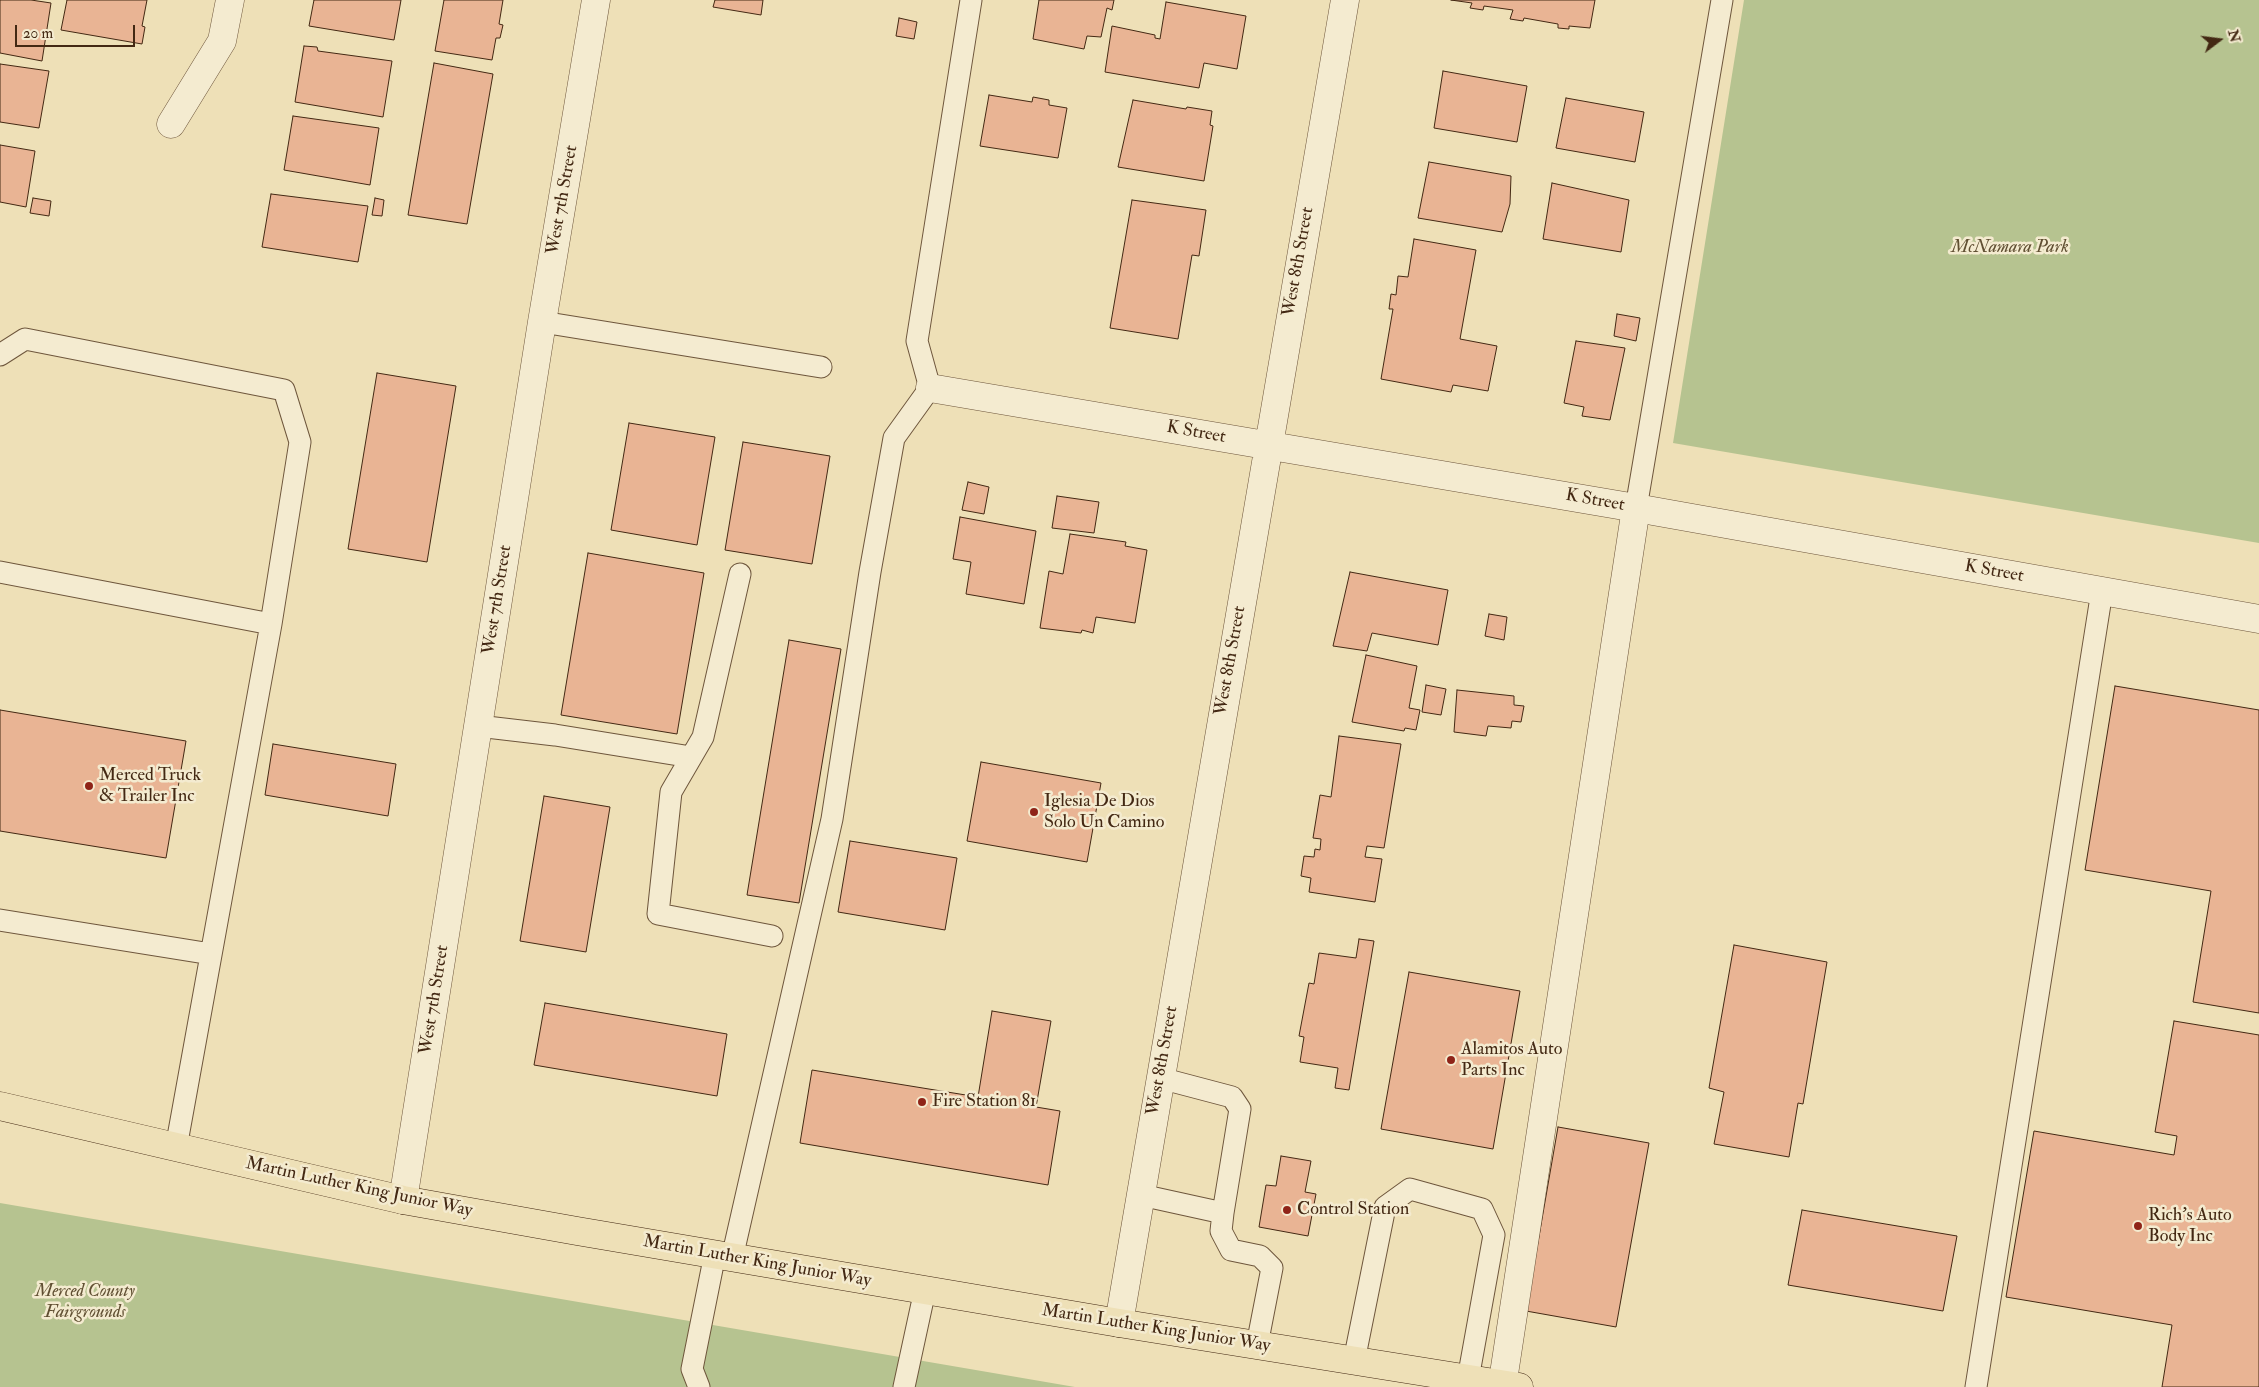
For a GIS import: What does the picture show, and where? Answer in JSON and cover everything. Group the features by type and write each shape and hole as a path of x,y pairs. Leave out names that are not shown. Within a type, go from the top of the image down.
{"highway":[{"name":"Martin Luther King Junior Way","path":"0,1106 403,1200 1119,1323 1508,1386"}],"street":[{"path":"171,124 222,41 230,0"},
{"name":"West 7th Street","path":"403,1200 542,322 596,0"},
{"name":"West 8th Street","path":"1119,1323 1267,445 1345,0"},
{"name":"K Street","path":"930,388 1636,508 2259,619"},
{"path":"1508,1386 1636,508"}],"lane":[{"path":"699,1387 692,1369 723,1256 832,819 870,572 894,438 930,388 916,340 971,0"},
{"path":"1636,508 1722,0"},
{"path":"542,322 821,367"},
{"path":"0,355 25,339 284,390 300,442 271,624 176,1148"},
{"path":"0,572 271,624"},
{"path":"740,574 703,737 670,792 658,914 772,936"},
{"path":"1976,1387 2102,591"},
{"path":"478,726 554,735 691,757"},
{"path":"0,920 211,954"},
{"path":"1160,1078 1232,1097 1240,1109 1221,1231 1230,1250 1260,1256 1272,1268 1257,1345"},
{"path":"1354,1361 1385,1207 1410,1189 1482,1209 1494,1235 1468,1379"},
{"path":"1141,1195 1223,1213"},
{"path":"904,1387 925,1290"}],"green space":[{"name":"McNamara Park","path":"1744,0 2259,0 2259,543 1673,443"},
{"name":"Merced County Fairgrounds","path":"0,1203 1075,1387 0,1387"}],"building":[{"path":"0,0 31,0 51,3 42,61 0,53"},
{"path":"67,0 147,0 142,26 145,27 142,44 61,30"},
{"path":"314,0 401,0 394,40 309,26"},
{"path":"444,0 503,0 499,24 503,25 500,38 496,38 492,60 435,51"},
{"path":"715,0 763,0 761,15 713,7"},
{"path":"1039,0 1114,0 1112,10 1107,8 1101,37 1087,36 1084,49 1033,39"},
{"path":"1451,0 1595,0 1590,28 1569,26 1569,29 1558,28 1558,24 1524,18 1523,21 1510,19 1513,10 1484,6 1483,10 1470,8 1472,3"},
{"path":"1166,2 1246,16 1237,69 1204,63 1199,88 1105,72 1112,26 1155,35 1155,38 1160,39"},
{"path":"899,18 917,22 914,39 896,36"},
{"path":"304,46 317,47 318,51 392,61 383,117 295,102"},
{"path":"434,63 493,74 467,224 408,215"},
{"path":"0,64 49,71 39,128 0,122"},
{"path":"1443,71 1527,86 1517,142 1434,128"},
{"path":"989,95 1032,102 1033,97 1049,100 1049,105 1067,108 1058,158 980,146"},
{"path":"1566,98 1644,112 1635,162 1556,148"},
{"path":"1133,100 1186,109 1187,107 1212,111 1210,125 1213,126 1204,181 1118,167"},
{"path":"293,116 379,128 370,185 284,170"},
{"path":"0,145 35,151 26,207 0,202"},
{"path":"1429,162 1511,176 1510,204 1502,232 1418,218"},
{"path":"1552,183 1629,200 1621,252 1543,239"},
{"path":"271,194 368,206 358,262 262,247"},
{"path":"33,198 51,201 49,216 30,213"},
{"path":"375,198 384,200 382,216 372,215"},
{"path":"1132,200 1206,210 1199,256 1192,255 1178,339 1110,328"},
{"path":"1414,239 1476,250 1460,339 1497,346 1488,391 1453,385 1451,392 1381,379 1393,309 1389,309 1391,294 1396,295 1398,276 1408,277"},
{"path":"1617,314 1640,318 1636,341 1614,336"},
{"path":"1576,341 1625,348 1610,420 1582,416 1584,407 1564,403"},
{"path":"377,373 456,386 427,562 348,549"},
{"path":"629,423 715,437 697,545 611,530"},
{"path":"743,442 830,456 812,564 725,550"},
{"path":"968,482 989,487 984,514 962,510"},
{"path":"1057,496 1099,502 1094,533 1052,528"},
{"path":"960,517 1036,531 1024,604 966,594 971,562 953,559"},
{"path":"1070,534 1126,542 1125,546 1147,550 1135,623 1096,617 1093,633 1082,630 1081,633 1040,628 1049,571 1063,574"},
{"path":"588,553 704,573 677,734 561,715"},
{"path":"1350,572 1448,590 1438,645 1372,633 1367,651 1333,646"},
{"path":"1489,614 1507,617 1504,640 1485,636"},
{"path":"789,640 841,649 799,903 747,895"},
{"path":"1366,655 1417,666 1409,708 1420,710 1416,730 1405,728 1404,731 1352,722"},
{"path":"1426,685 1446,689 1441,715 1422,712"},
{"path":"2115,686 2259,710 2259,1013 2193,1002 2211,891 2085,870"},
{"path":"1457,690 1514,696 1514,705 1524,706 1521,722 1512,721 1511,728 1488,726 1486,736 1454,732"},
{"name":"Merced Truck & Trailer Inc","path":"0,710 186,741 166,858 0,831"},
{"path":"1339,736 1401,744 1384,848 1367,846 1365,857 1382,859 1375,902 1309,892 1311,878 1301,876 1304,856 1314,857 1315,849 1320,850 1321,839 1313,838 1320,795 1331,797"},
{"path":"273,744 396,764 388,816 265,795"},
{"name":"Iglesia De Dios Solo Un Camino","path":"981,762 1101,783 1087,862 967,841"},
{"path":"544,796 610,807 586,952 520,941"},
{"path":"850,841 957,858 945,930 838,912"},
{"path":"1359,939 1374,941 1349,1090 1335,1088 1338,1068 1300,1062 1304,1037 1299,1036 1309,983 1314,984 1319,953 1356,958"},
{"path":"1734,945 1827,962 1803,1104 1798,1103 1789,1157 1714,1144 1724,1092 1709,1088"},
{"name":"Alamitos Auto Parts Inc","path":"1409,972 1520,991 1493,1149 1381,1129"},
{"path":"545,1003 727,1034 717,1096 534,1065"},
{"name":"Fire Station 81","path":"992,1011 1051,1021 1036,1107 1060,1111 1048,1185 800,1143 812,1070 978,1097"},
{"name":"Rich's Auto Body Inc","path":"2174,1021 2259,1035 2259,1387 2162,1387 2172,1325 2006,1297 2034,1131 2174,1155 2177,1136 2155,1132"},
{"name":"Alamitos Auto Parts Inc","path":"1558,1127 1649,1143 1616,1327 1526,1311"},
{"name":"Control Station","path":"1281,1156 1311,1161 1305,1192 1316,1194 1308,1236 1259,1227 1266,1185 1276,1186"},
{"path":"1802,1210 1957,1236 1943,1311 1788,1285"}],"place":[{"name":"Merced Truck & Trailer Inc","path":"89,786"},
{"name":"Iglesia De Dios Solo Un Camino","path":"1034,812"},
{"name":"Alamitos Auto Parts Inc","path":"1451,1060"},
{"name":"Fire Station 81","path":"922,1102"},
{"name":"Control Station","path":"1287,1210"},
{"name":"Rich's Auto Body Inc","path":"2138,1226"}]}
